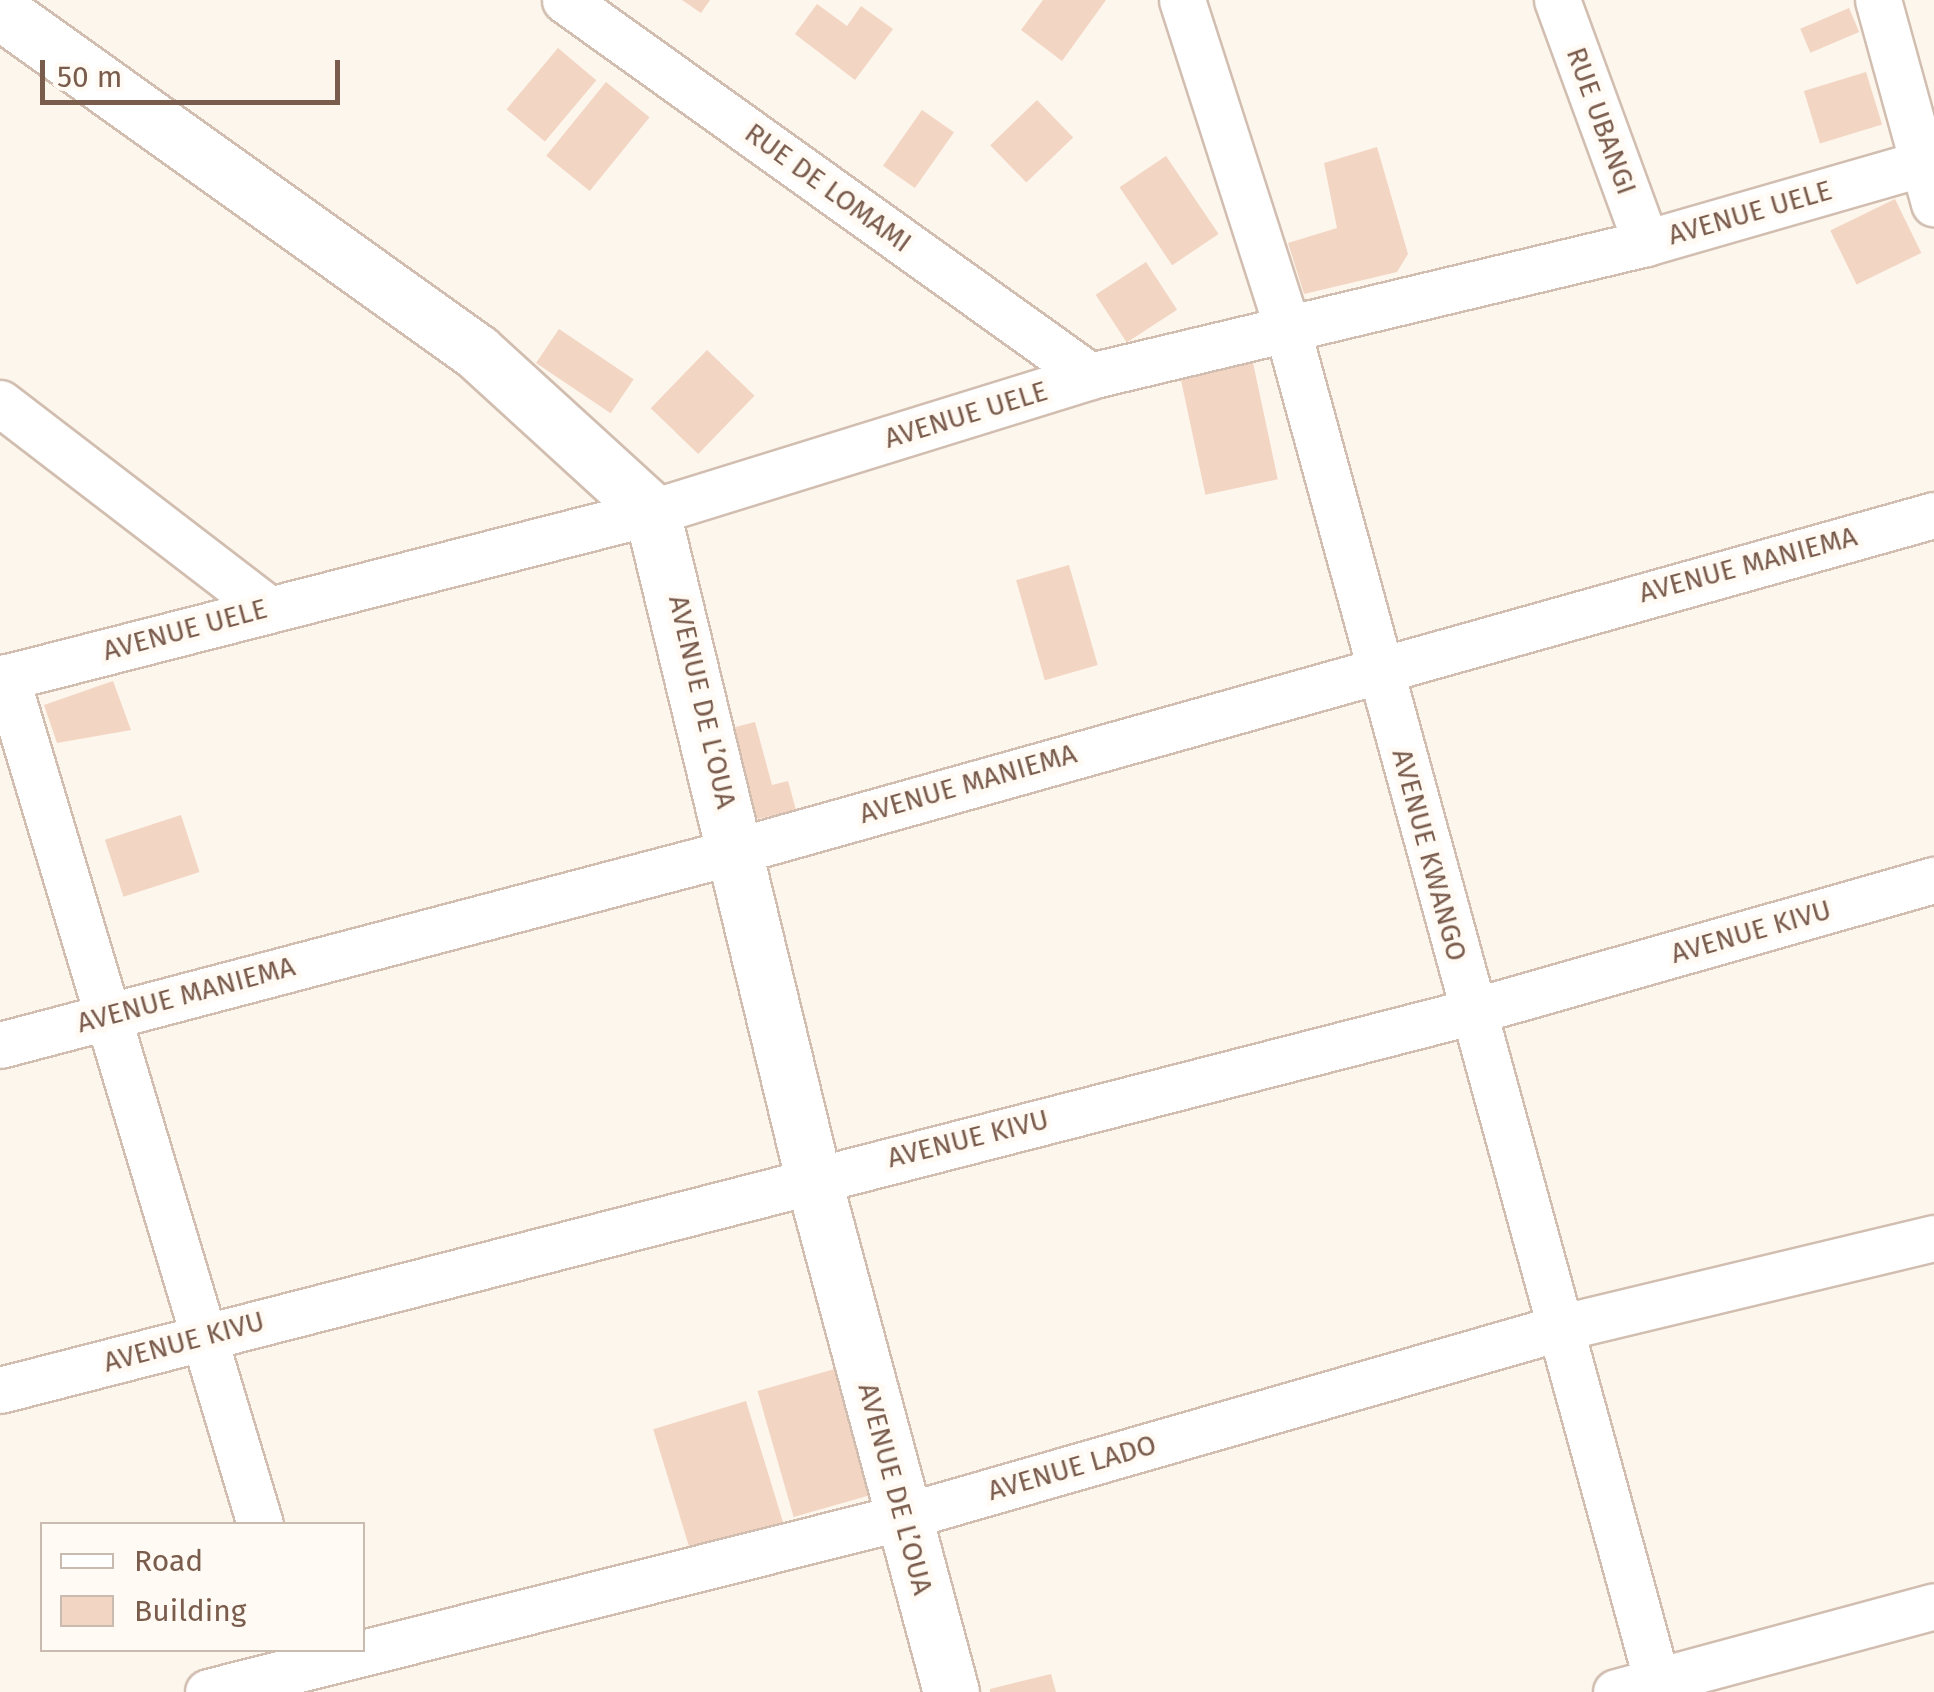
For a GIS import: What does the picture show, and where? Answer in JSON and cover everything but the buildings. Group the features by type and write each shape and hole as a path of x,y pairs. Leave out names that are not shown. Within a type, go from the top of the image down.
{"street":[{"name":"RUE DE LOMAMI","path":"565,0 1090,376"},
{"name":"RUE UBANGI","path":"1556,0 1646,243"},
{"path":"1878,0 1930,176"},
{"name":"AVENUE KWANGO","path":"1185,11 1286,328 1379,666 1559,1328 1645,1688"},
{"path":"0,12 477,352 652,512"},
{"name":"AVENUE UELE","path":"3,678 652,512 1090,376 1930,176"},
{"path":"0,402 267,608"},
{"name":"AVENUE DE L’OUA","path":"652,512 813,1178 951,1692"},
{"name":"AVENUE MANIEMA","path":"0,1045 736,851 1379,666 1934,514"},
{"path":"3,678 259,1522"},
{"name":"AVENUE KIVU","path":"0,1390 1470,1012 1934,880"},
{"name":"AVENUE LADO","path":"208,1692 902,1517 1559,1328 1934,1238"},
{"path":"1645,1688 1934,1606"}]}
